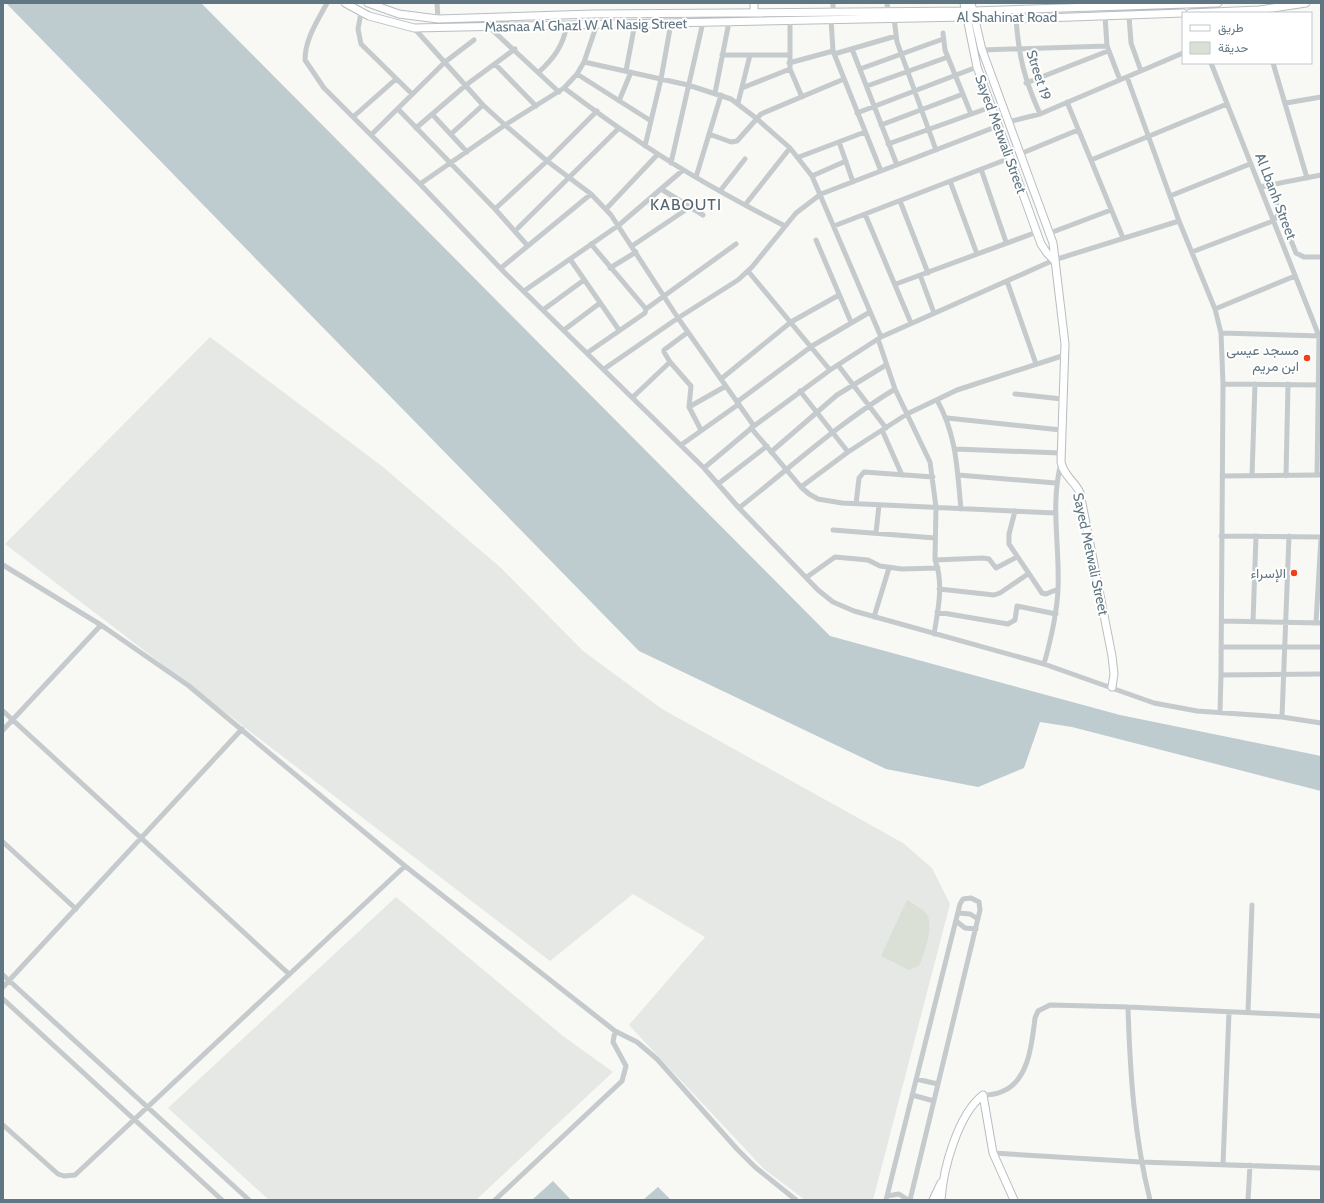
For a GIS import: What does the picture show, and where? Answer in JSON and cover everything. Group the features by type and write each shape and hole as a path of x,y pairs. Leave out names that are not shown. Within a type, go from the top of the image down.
{"main road":[{"name":"Masnaa Al Ghazl W Al Nasig Street","path":"345,3 361,13 394,24 414,28 728,22 790,20 832,16"},
{"name":"Masnaa Al Ghazl W Al Nasig Street","path":"368,3 399,14 438,19 592,14 754,12 832,16"},
{"path":"754,3 754,12"},
{"name":"Sayed Metwali Street","path":"971,3 968,12 977,67 1037,232 1044,249 1054,260"},
{"name":"Al Shahinat Road","path":"832,16 890,16 968,12 1026,6 1218,3"},
{"path":"1259,12 1306,3"},
{"name":"Al Shahinat Road","path":"968,12 1016,19 1182,13"},
{"name":"Sayed Metwali Street","path":"968,12 1054,247 1054,260 1058,282 1065,355 1062,399 1061,462 1066,476 1077,487 1080,493 1112,656 1114,674 1112,687"},
{"path":"983,1095 994,1153 1014,1200"},
{"path":"941,1200 943,1179 951,1149 968,1110 983,1095"},
{"path":"933,1200 943,1179"}],"street":[{"path":"327,3 308,40 305,60 324,88 501,268 704,468 739,508 833,602 874,617 1044,664 1112,687 1150,702 1197,711 1282,717 1321,723"},
{"path":"437,3 438,19"},
{"path":"833,3 833,53 881,171"},
{"path":"887,3 901,54 936,150"},
{"path":"361,13 358,29 361,44 412,94"},
{"path":"1105,16 1107,49 1120,80"},
{"path":"1129,16 1131,43 1141,71"},
{"name":"Street 19","path":"1016,19 1018,50 1026,83 1040,114"},
{"path":"790,20 789,63 790,69 802,97"},
{"path":"671,162 703,22"},
{"path":"715,93 728,22"},
{"path":"645,146 661,79 671,23"},
{"path":"420,184 505,125 561,90 577,74 584,62 596,24"},
{"path":"619,101 628,72 635,24"},
{"path":"539,72 555,57 561,47 568,25"},
{"path":"490,26 539,72 561,90 597,111 645,146 683,170 785,226"},
{"path":"414,28 483,105 547,161 591,194 606,209 619,225 678,318 738,403 752,427 801,487 818,499 856,504 1055,513"},
{"path":"789,63 852,49 896,36"},
{"path":"860,69 901,54 943,36 948,57 971,114"},
{"path":"371,135 445,62 474,40"},
{"path":"416,128 466,85 515,49"},
{"path":"852,49 896,165"},
{"path":"982,50 1107,49"},
{"path":"1026,83 1107,49"},
{"path":"1008,122 1040,114 1182,53"},
{"path":"722,55 789,55"},
{"path":"738,103 750,55"},
{"path":"866,86 948,57"},
{"path":"584,62 688,85 721,95 738,103 790,148 799,157 812,176 821,194 870,312 895,389 926,452 933,478 936,507 935,560 938,568 939,589 938,612 934,634"},
{"path":"495,64 536,106"},
{"name":"Al Lbanh Street","path":"1211,64 1250,164 1320,336"},
{"path":"1273,64 1307,178"},
{"path":"857,113 977,67"},
{"path":"742,88 790,69"},
{"path":"577,74 651,121"},
{"path":"1127,77 1179,221 1215,310 1221,333 1224,384 1221,536 1222,675 1220,713"},
{"path":"353,117 396,79"},
{"path":"709,134 731,142 737,141 756,118 765,111 844,79"},
{"path":"881,125 963,94"},
{"path":"696,177 721,95"},
{"path":"1286,103 1321,97"},
{"path":"1067,102 1123,238"},
{"path":"1091,160 1227,104"},
{"path":"451,134 483,105"},
{"path":"888,144 991,107"},
{"path":"398,109 495,209 527,245"},
{"path":"495,209 547,161 597,111"},
{"path":"432,114 467,152"},
{"path":"604,369 678,318 738,280 748,271 796,213 821,194 998,126"},
{"path":"518,228 619,128"},
{"path":"1020,154 1078,130"},
{"path":"799,157 865,132"},
{"path":"839,142 853,182"},
{"path":"745,205 790,148"},
{"path":"606,209 658,154"},
{"path":"834,226 1010,158"},
{"path":"720,191 745,159"},
{"path":"812,176 846,161"},
{"path":"1170,196 1250,164"},
{"path":"981,169 1006,242"},
{"path":"524,291 619,225 683,170"},
{"path":"1260,187 1321,175"},
{"path":"950,181 977,254"},
{"path":"1269,185 1296,253 1304,257 1321,257"},
{"path":"661,189 703,215"},
{"path":"501,268 527,245 591,194"},
{"path":"900,201 928,272"},
{"path":"632,246 690,207"},
{"path":"1050,233 1111,210"},
{"path":"1192,252 1273,221 1280,213"},
{"path":"865,214 896,284 911,323"},
{"path":"704,468 752,427 830,370 879,338 1054,260 1179,221"},
{"path":"896,284 1006,242 1037,232"},
{"path":"816,240 851,322"},
{"path":"591,244 646,309"},
{"path":"587,353 645,313 646,309 736,244"},
{"path":"610,268 636,252"},
{"path":"570,259 619,330"},
{"path":"748,271 812,346 830,370"},
{"path":"920,275 934,313"},
{"path":"1215,310 1295,276"},
{"path":"543,310 584,280"},
{"path":"1006,281 1036,364"},
{"path":"721,379 791,322 839,295"},
{"path":"564,330 600,303"},
{"path":"681,445 812,346 870,312"},
{"path":"688,332 664,350 664,353 691,386 689,407 701,430"},
{"path":"1221,333 1320,336 1319,475 1222,476"},
{"path":"801,487 848,452 907,414 957,390 1065,355"},
{"path":"633,397 670,362"},
{"path":"838,365 870,404 884,429 902,475"},
{"path":"771,452 816,411 854,384 886,365"},
{"path":"1224,384 1320,385"},
{"path":"1252,476 1255,384"},
{"path":"1286,476 1288,384"},
{"path":"689,407 726,386"},
{"path":"739,508 787,470 832,431 870,404 895,389"},
{"path":"800,392 848,452"},
{"path":"1015,394 1062,399"},
{"path":"937,400 947,418 955,449 962,509"},
{"path":"947,418 1061,430"},
{"path":"718,484 767,446"},
{"path":"955,449 1060,453"},
{"path":"1044,664 1056,614 1058,589 1055,513 1056,483 1061,462"},
{"path":"856,504 859,478 862,473 867,472 933,478"},
{"path":"958,475 1056,483"},
{"path":"876,533 879,505"},
{"path":"1015,511 1008,540 1017,557 1042,593 1046,594 1058,589"},
{"path":"833,530 935,538"},
{"path":"1221,536 1321,537 1318,623 1222,621"},
{"path":"1253,622 1256,536"},
{"path":"1282,717 1287,623 1289,536"},
{"path":"935,560 983,558 989,559 996,568 1017,557"},
{"path":"807,577 835,558 868,560 880,566 889,568 910,570 938,568"},
{"path":"3,565 101,624 167,670 242,729 405,866 615,1031 637,1042 657,1059 737,1149 755,1167 796,1200"},
{"path":"874,617 889,568"},
{"path":"939,589 994,595 1000,593 1028,574"},
{"path":"938,612 1008,624 1015,620 1017,606 1056,614"},
{"path":"3,730 101,624"},
{"path":"1222,646 1286,648 1321,647"},
{"path":"1222,675 1321,674"},
{"path":"3,711 289,974"},
{"path":"3,988 242,729"},
{"path":"3,842 76,909"},
{"path":"3,1125 58,1174 70,1176 80,1172 134,1119 405,866"},
{"path":"971,898 979,902 981,907 909,1200 899,1194 886,1198 961,901 971,898"},
{"path":"1248,1012 1252,905"},
{"path":"958,913 970,914 978,919"},
{"path":"956,921 964,928 976,928"},
{"path":"3,975 249,1200"},
{"path":"3,999 222,1200"},
{"path":"983,1095 1001,1093 1013,1086 1021,1077 1026,1068 1035,1018 1038,1011 1044,1006 1128,1007 1321,1016"},
{"path":"1128,1007 1130,1060 1140,1162 1150,1200"},
{"path":"1223,1164 1229,1012"},
{"path":"495,1200 622,1081 626,1066 613,1042 615,1031"},
{"path":"916,1079 938,1084"},
{"path":"912,1095 934,1101"},
{"path":"994,1153 1140,1162 1321,1168"},
{"path":"1248,1200 1250,1165"}],"shaded area":[{"path":"6,3 201,3 830,636 1120,715 1321,756 1321,791 1072,727 1040,722 1024,768 978,787 886,769 639,651"},
{"path":"210,337 383,467 500,567 583,651 662,709 903,843 932,868 950,904 873,1200 805,1200 764,1169 629,1025 705,937 633,894 550,961 5,544"},
{"path":"396,897 563,1036 613,1072 476,1200 269,1200 168,1108"},
{"path":"553,1181 571,1200 532,1200"},
{"path":"658,1187 671,1200 643,1200"}],"green space":[{"path":"907,900 925,912 928,917 929,924 928,939 919,966 909,970 881,956"}],"place":[{"name":"مسجد عيسى ابن مريم","path":"1307,358"},
{"name":"الإسراء","path":"1294,573"}],"district":[{"name":"KABOUTI","path":"686,204"}]}
